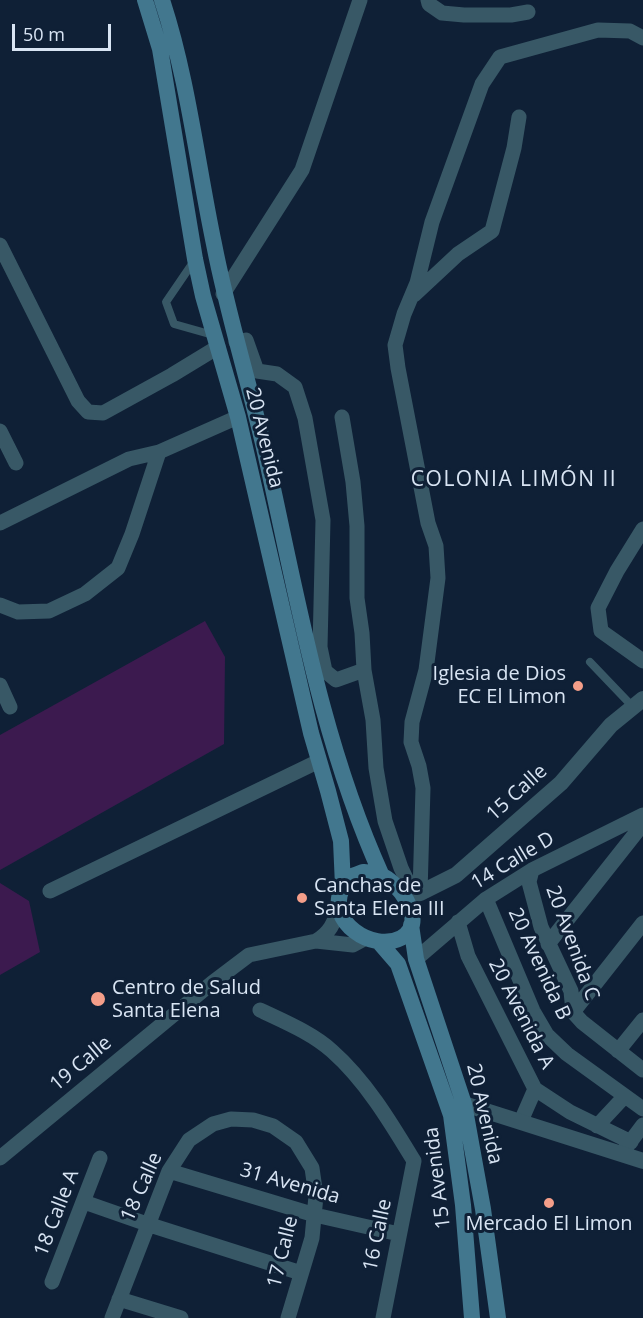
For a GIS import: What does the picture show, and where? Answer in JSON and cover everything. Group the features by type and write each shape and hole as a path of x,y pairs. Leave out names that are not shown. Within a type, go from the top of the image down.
{"main road":[{"name":"20 Avenida","path":"145,0 160,49 195,260 238,417 308,722 341,841 343,885"},
{"name":"20 Avenida","path":"162,0 177,46 223,294 263,443 317,687 337,757 382,876"},
{"path":"363,873 382,876 413,895 411,925 405,936 394,942 373,940 357,933 346,924 338,909 338,896 343,885 349,878 363,873"},
{"name":"20 Avenida","path":"411,925 416,959 464,1104 483,1209 498,1318"},
{"name":"15 Avenida","path":"373,940 398,964 451,1115 463,1205 472,1318"}],"street":[{"path":"223,294 302,170 360,0"},
{"path":"428,0 429,4 442,13 489,16 528,12"},
{"path":"413,895 423,788 411,742 412,722 426,670 438,578 436,546 426,512 395,345 417,283 432,222 470,115 482,84 500,57 598,30 630,31 643,38"},
{"path":"412,297 458,254 492,231 514,148 519,117"},
{"path":"0,244 78,401 88,412 104,414 172,375 217,341"},
{"name":"20 Avenida","path":"236,342 246,340 257,371 277,374 295,387 305,418 323,520 320,647 325,671 336,680 364,670"},
{"path":"0,523 129,459 159,452 238,417"},
{"path":"342,417 354,493 357,526 357,598 364,670 373,720 376,768 385,821 413,895"},
{"path":"0,431 16,463"},
{"path":"0,605 18,612 49,611 85,594 118,568 132,534 159,452"},
{"path":"643,529 617,571 598,608 601,631 643,661"},
{"path":"0,685 10,707"},
{"name":"15 Calle","path":"413,895 456,875 561,783 611,725 638,703"},
{"path":"50,891 319,761"},
{"name":"14 Calle D","path":"416,959 486,899 532,870 643,815"},
{"path":"548,944 643,824"},
{"name":"20 Avenida C","path":"532,870 529,882 541,927 571,991 573,1012 582,1022 643,1070"},
{"name":"20 Avenida B","path":"486,899 533,1011 547,1035 567,1054 643,1109"},
{"path":"316,941 326,936 333,925 338,909"},
{"name":"20 Avenida A","path":"458,922 468,956 535,1089 570,1113 597,1126 643,1161"},
{"path":"573,1012 643,923"},
{"name":"19 Calle","path":"0,1158 249,955 316,941 352,945 373,940"},
{"name":"16 Calle","path":"260,1010 304,1032 332,1051 364,1085 414,1161 383,1318"},
{"path":"618,1051 643,1020"},
{"path":"521,1121 535,1089"},
{"path":"597,1126 624,1097"},
{"name":"20 Avenida A","path":"464,1104 626,1148"},
{"name":"18 Calle","path":"112,1318 147,1224 170,1171 189,1140 213,1124 231,1119 253,1120"},
{"name":"17 Calle","path":"253,1120 273,1126 296,1142 312,1168 316,1196 312,1238 288,1318"},
{"path":"626,1148 643,1125"},
{"name":"18 Calle A","path":"52,1282 100,1158"},
{"name":"31 Avenida","path":"170,1171 315,1215 399,1234"},
{"path":"84,1202 302,1273"},
{"path":"119,1299 181,1318"}],"lane":[{"path":"195,260 166,302 174,324 217,341"},
{"path":"590,662 638,703"}],"shaded area":[{"path":"205,621 225,657 224,744 0,870 0,735"},
{"path":"0,883 29,901 40,952 0,975"}],"place":[{"name":"Iglesia de Dios EC El Limon","path":"578,686"},
{"name":"Canchas de Santa Elena III","path":"302,898"},
{"name":"Centro de Salud Santa Elena","path":"98,999"},
{"name":"Mercado El Limon","path":"549,1203"}],"district":[{"name":"COLONIA LIMÓN II","path":"514,480"}]}
